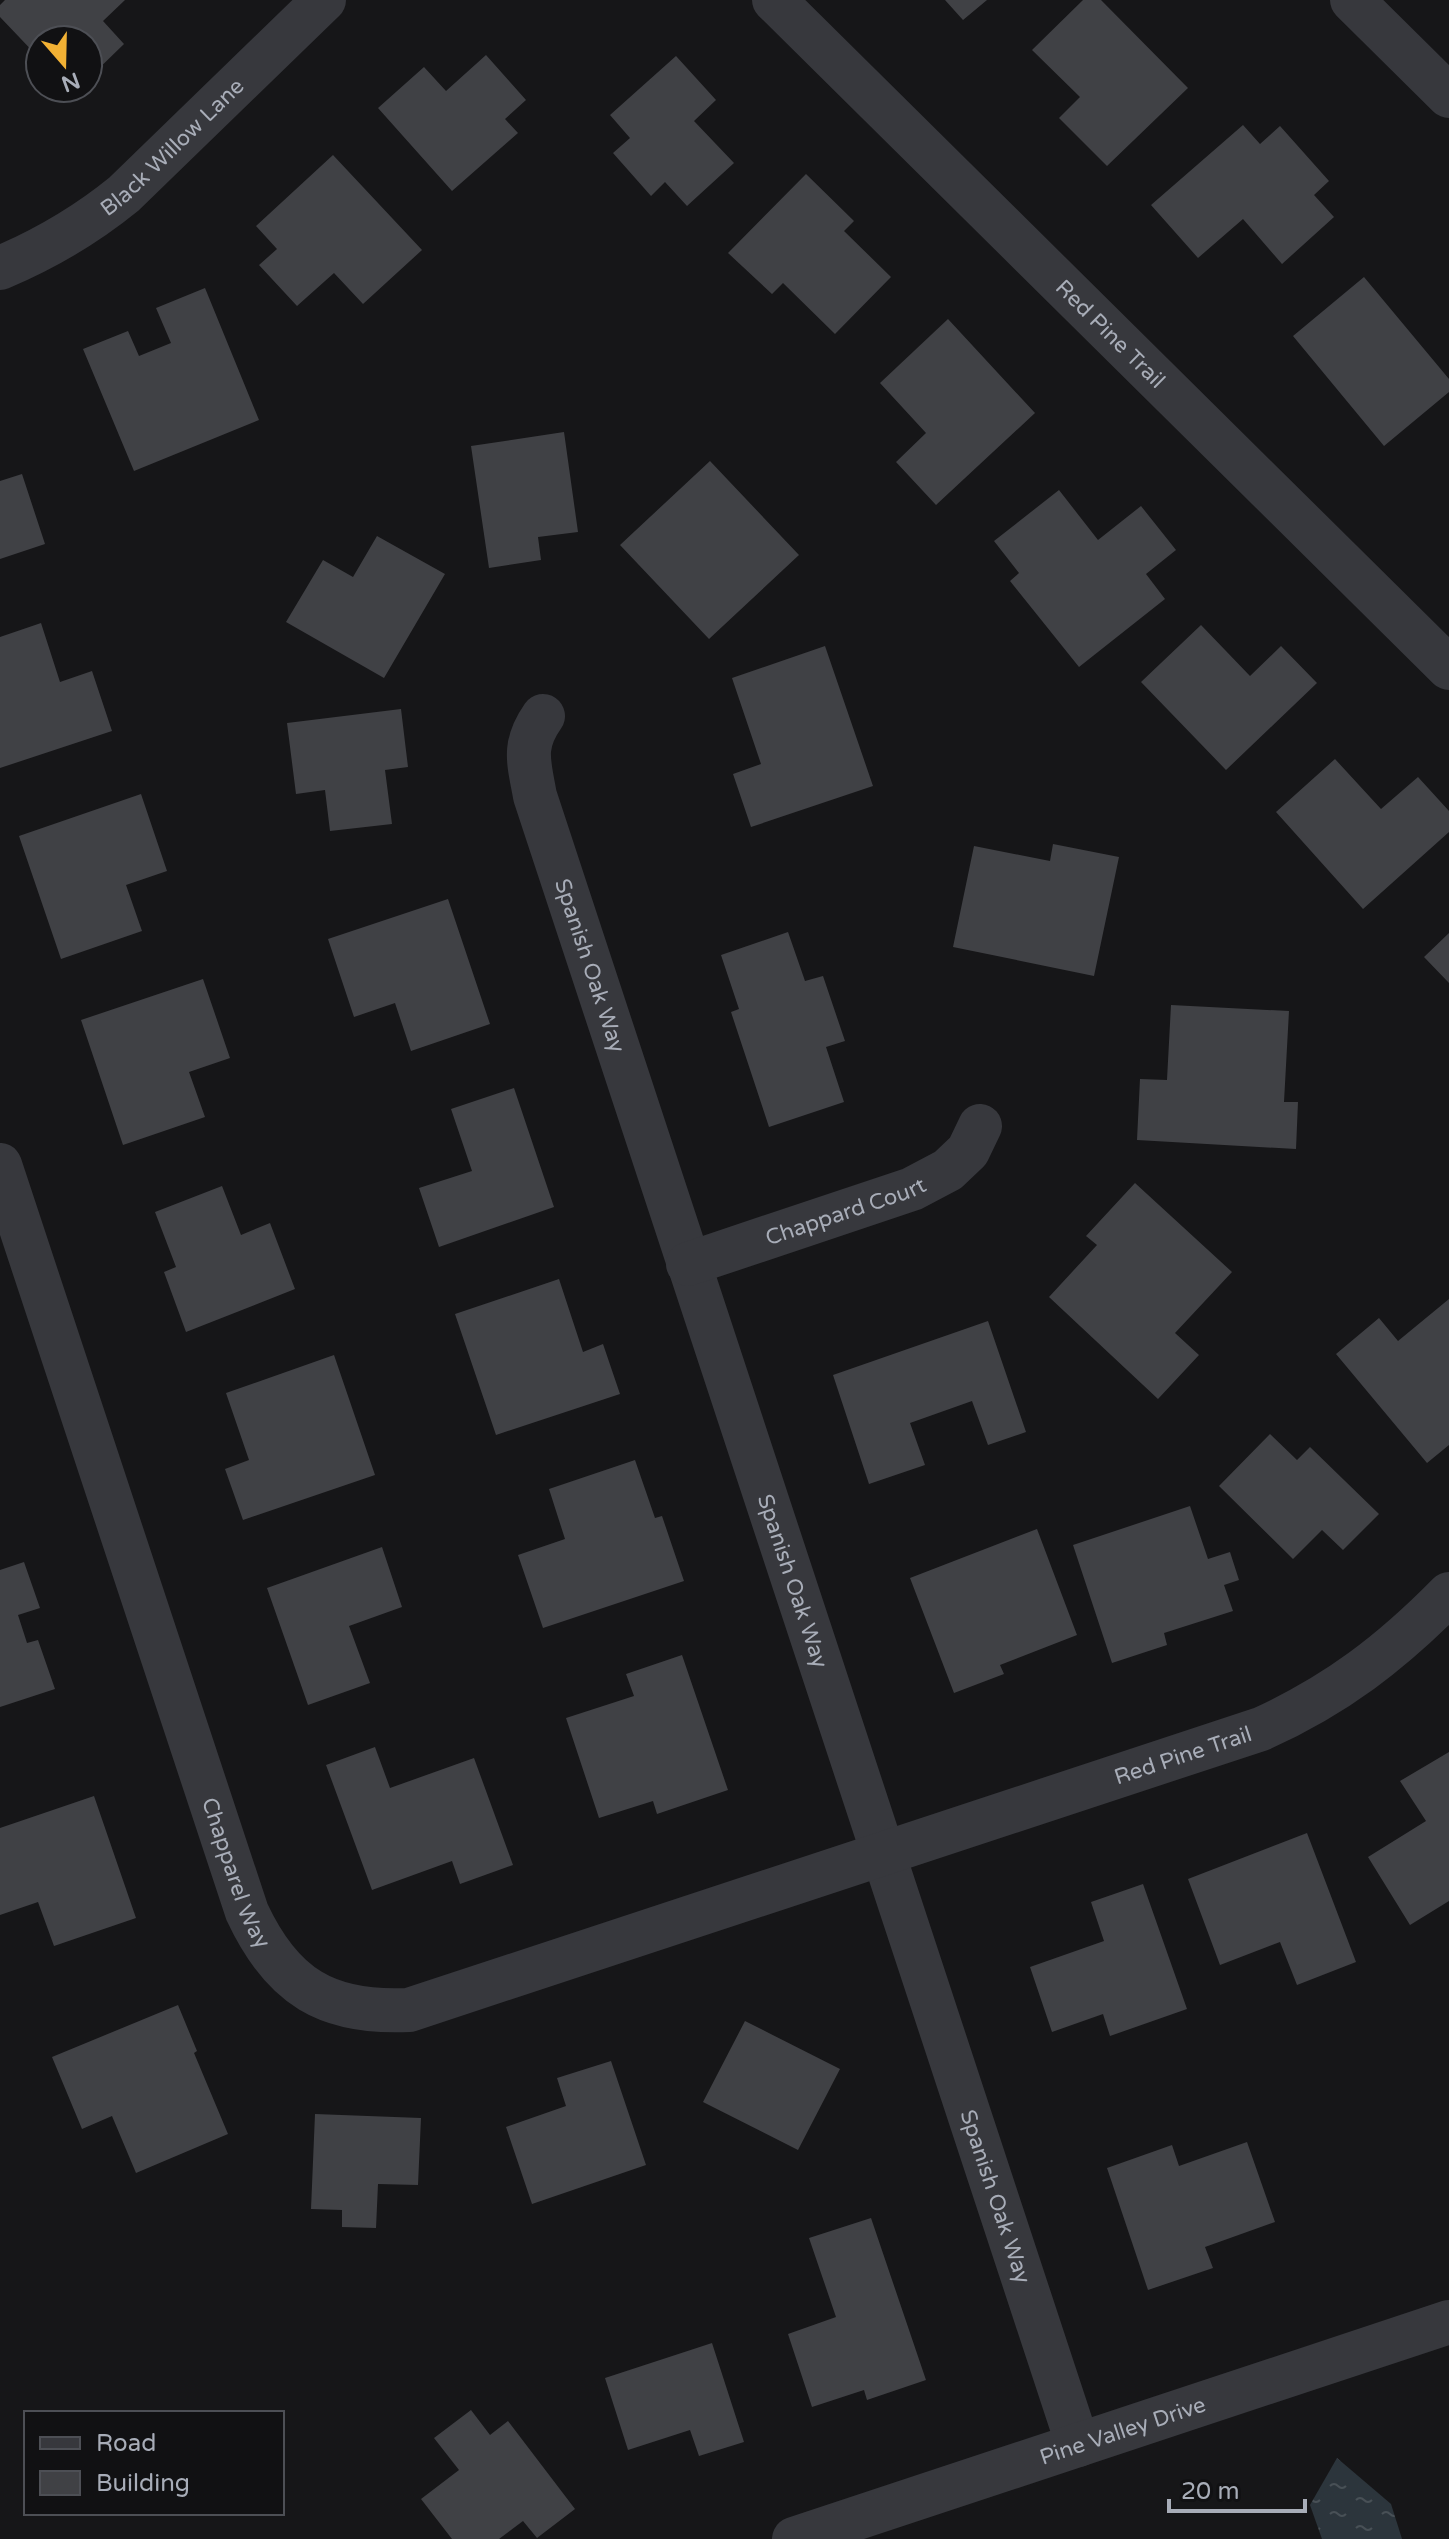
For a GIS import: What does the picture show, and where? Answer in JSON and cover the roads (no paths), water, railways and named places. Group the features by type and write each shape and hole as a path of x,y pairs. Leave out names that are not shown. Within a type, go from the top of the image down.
{"street":[{"name":"Black Willow Lane","path":"0,268 41,251 98,215 124,194 324,0"},
{"name":"Red Pine Trail","path":"774,0 1449,668"},
{"path":"1352,0 1449,96"},
{"name":"Spanish Oak Way","path":"543,716 530,734 529,761 535,796 1078,2445"},
{"name":"Chappard Court","path":"688,1264 912,1189 948,1170 968,1151 980,1126"},
{"name":"Chapparel Way","path":"0,1165 247,1912 262,1943 283,1970 310,1991 341,2005 375,2012 409,2010 883,1855"},
{"name":"Red Pine Trail","path":"883,1855 1283,1719 1356,1677 1413,1631 1449,1594"},
{"name":"Pine Valley Drive","path":"794,2539 1449,2322"}],"water":[{"path":"1337,2458 1391,2504 1402,2539 1322,2539 1310,2505"}]}
